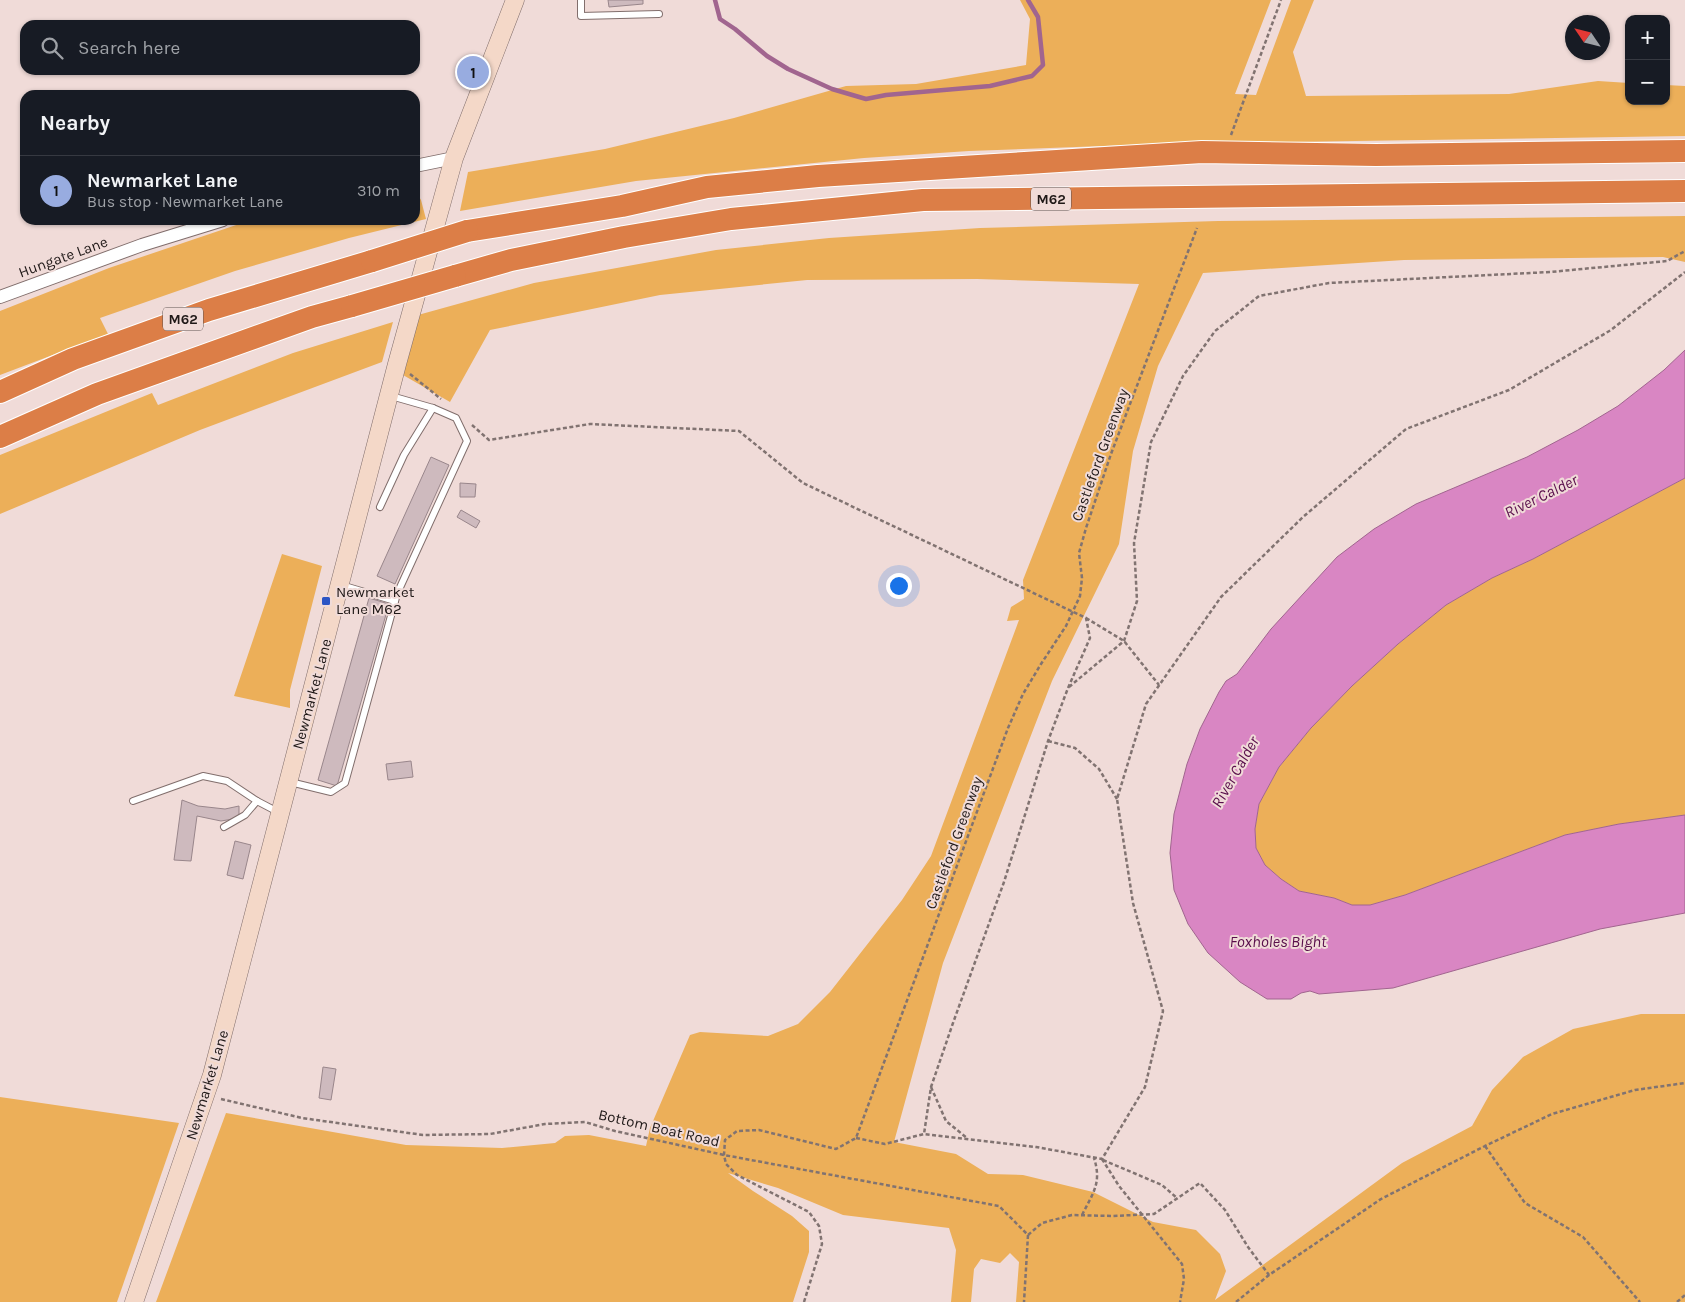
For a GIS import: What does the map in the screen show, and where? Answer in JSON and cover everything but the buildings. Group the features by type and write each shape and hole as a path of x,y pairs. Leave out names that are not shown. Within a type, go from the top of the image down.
{"highway":[{"name":"M62","path":"0,392 74,359 209,310 467,231 622,206 707,187 818,176 1202,152 1376,155 1685,151"},
{"name":"M62","path":"0,437 96,394 312,317 520,258 624,237 721,221 923,200 1685,191"}],"main road":[{"name":"Newmarket Lane","path":"134,1302 205,1096 240,971 397,364 454,158 515,0"}],"street":[{"path":"420,165 454,158"},
{"name":"Hungate Lane","path":"0,298 142,245 207,225"}],"lane":[{"path":"581,0 581,16 659,14"},
{"path":"289,782 331,792 345,783 395,601 467,441 456,418 433,408 390,396"},
{"path":"380,506 404,454 433,408"},
{"path":"341,585 395,601"},
{"path":"134,801 203,776 227,781 281,813"},
{"path":"224,827 245,815 257,800"}],"path":[{"path":"1230,137 1281,0"},
{"name":"Castleford Greenway","path":"856,1138 1008,728 1023,694 1073,612 1080,596 1082,578 1079,553 1086,528 1111,454 1197,228"},
{"path":"1068,688 1124,641 1137,601 1134,543 1151,442 1183,376 1215,331 1260,296 1329,283 1550,272 1667,261 1685,251"},
{"path":"1117,799 1146,704 1221,596 1303,517 1406,429 1508,390 1611,330 1685,272"},
{"path":"397,364 443,402"},
{"path":"466,421 489,440 590,424 739,430 804,483 1086,618 1124,641 1159,685"},
{"path":"924,1134 931,1086 1004,882 1048,742 1068,688 1090,638 1086,618"},
{"path":"1048,742 1075,748 1099,769 1117,799 1133,903 1163,1010 1145,1087 1102,1159"},
{"path":"1236,1302 1268,1274 1381,1199 1485,1146 1552,1114 1635,1090 1685,1083"},
{"path":"931,1086 946,1121 968,1139"},
{"name":"Bottom Boat Road","path":"205,1096 302,1118 423,1135 490,1134 545,1124 585,1122 615,1131 724,1155 999,1206 1028,1236"},
{"path":"804,1302 822,1244 820,1226 809,1212 737,1174 726,1164 724,1155 725,1140 737,1131 759,1130 836,1149 856,1138 886,1144 924,1134 1036,1147 1102,1159 1162,1185 1177,1198"},
{"path":"1485,1146 1525,1203 1583,1237 1640,1302"},
{"path":"1082,1215 1098,1185 1098,1171 1094,1158"},
{"path":"1102,1159 1119,1186 1182,1264 1184,1279 1180,1302"},
{"path":"1024,1302 1028,1236 1042,1222 1072,1215 1154,1214 1200,1183 1225,1210 1248,1247 1268,1274"},
{"path":"1677,1302 1685,1296"}],"shaded area":[{"path":"1020,0 1271,0 1235,94 1256,95 1291,0 1314,0 1293,52 1306,96 1509,94 1598,81 1625,83 1625,105 1670,105 1670,85 1685,86 1685,136 1157,144 969,151 864,158 636,181 460,211 468,172 605,149 734,118 846,86 916,84 1026,65 1030,19"},
{"path":"420,198 421,200 426,219 420,220"},
{"path":"1685,216 1685,262 1663,257 1404,260 1203,273 1158,366 1133,451 1119,544 1052,681 943,963 894,1142 956,1154 988,1174 1023,1175 1093,1192 1153,1222 1196,1230 1220,1254 1226,1271 1215,1300 1402,1163 1472,1126 1492,1090 1523,1057 1573,1029 1641,1014 1685,1014 1685,1302 1016,1302 1019,1262 1010,1253 1000,1263 981,1259 974,1269 971,1302 951,1302 956,1250 949,1228 843,1215 778,1188 728,1173 792,1216 809,1231 809,1252 793,1302 156,1302 226,1113 406,1145 502,1148 555,1143 565,1136 589,1135 646,1146 650,1128 690,1035 700,1032 768,1036 798,1024 830,992 902,900 931,856 1019,620 1007,621 1011,607 1024,599 1023,580 1139,284 977,279 807,280 660,295 490,330 450,402 403,375 418,315 534,283 716,250 829,238 980,228 1218,221"},
{"path":"236,225 402,225 235,271 100,318 108,334 0,375 0,311 109,268"},
{"path":"393,322 382,362 200,430 0,514 0,455 152,393 158,405 293,353"},
{"path":"1685,478 1685,815 1619,824 1565,835 1405,895 1370,905 1352,905 1334,898 1299,891 1265,865 1256,848 1255,829 1259,804 1279,767 1311,728 1352,686 1398,644 1446,605 1492,578 1533,559"},
{"path":"282,554 322,566 290,690 290,708 234,696"},
{"path":"0,1097 179,1123 117,1302 0,1302"}],"water":[{"name":"Foxholes Bight","path":"1685,350 1685,478 1533,559 1492,578 1446,605 1398,644 1352,686 1311,728 1279,767 1259,804 1255,829 1256,848 1265,865 1299,891 1334,898 1352,905 1370,905 1405,895 1565,835 1619,824 1685,815 1685,913 1600,929 1393,988 1319,994 1310,991 1301,993 1291,999 1267,999 1240,982 1208,953 1188,924 1174,890 1170,853 1174,814 1187,764 1200,729 1226,681 1237,674 1271,629 1337,557 1374,529 1416,504 1527,457 1578,430 1618,406 1664,370"}],"waterway":[{"path":"715,0 720,19 767,56 788,69 832,89 866,99 886,95 990,86 1032,76 1043,65 1038,17 1028,0"}],"place":[{"name":"Newmarket Lane","path":"473,72"},
{"name":"Newmarket Lane M62","path":"326,601"}],"water label":[{"name":"River Calder","path":"1541,496"},
{"name":"River Calder","path":"1235,772"}]}
